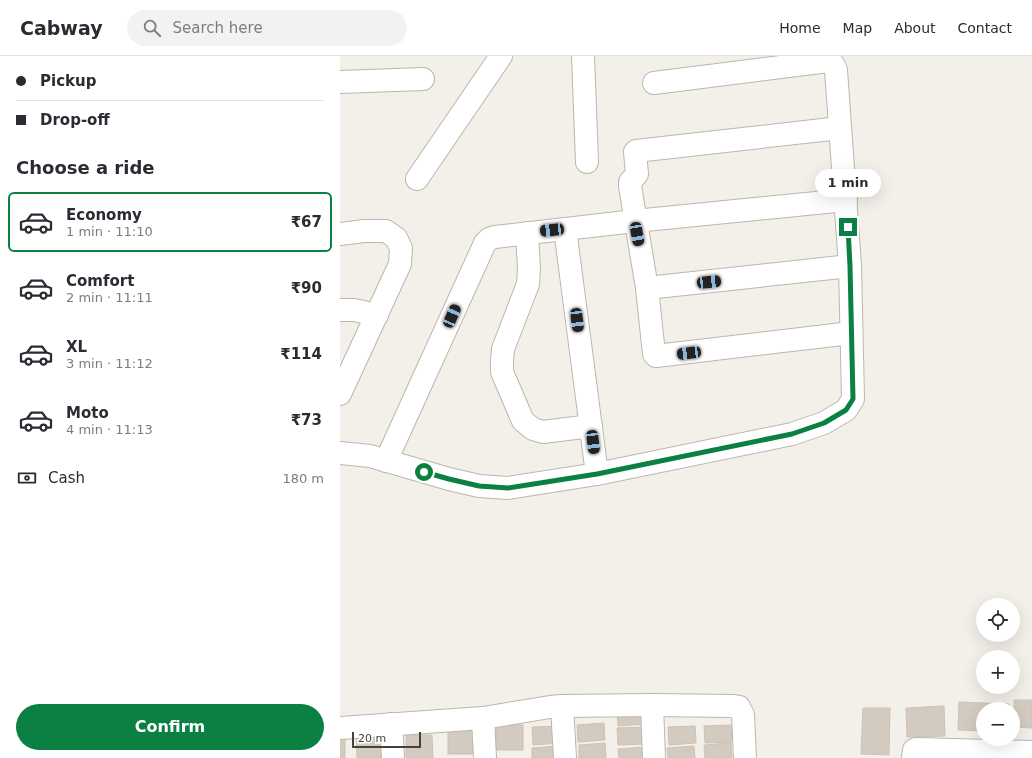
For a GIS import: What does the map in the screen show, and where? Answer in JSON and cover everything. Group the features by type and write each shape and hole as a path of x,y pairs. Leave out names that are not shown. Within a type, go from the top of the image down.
{"street":[{"path":"417,179 501,56"},
{"path":"583,56 587,162"},
{"path":"340,453 370,456 449,479 479,486 508,488 597,474 792,434 824,423 846,410 853,399 850,266 836,70 833,64 828,62 654,83"},
{"path":"340,82 423,79"},
{"path":"840,128 635,152 637,174 630,182 630,186 634,220 647,288 654,354 656,356 851,333"},
{"path":"386,461 488,239 495,236 634,220 846,200"},
{"path":"565,228 597,474"},
{"path":"340,234 364,231 386,231 396,238 401,248 400,264 340,394"},
{"path":"527,233 529,268 528,284 503,349 502,372 523,421 533,429 543,432 591,426"},
{"path":"647,288 850,266"},
{"path":"340,310 354,310 377,315"},
{"path":"652,705 654,758"},
{"path":"340,728 482,718 562,706 652,705 739,707 743,714 745,758"},
{"path":"562,706 565,758"},
{"path":"482,718 485,758"},
{"path":"391,724 393,758"},
{"path":"913,758 914,750 916,749 1032,752"}],"building":[{"path":"1014,700 1032,700 1032,728 1020,727 1020,702 1014,702"},
{"path":"959,702 976,703 976,731 958,730"},
{"path":"944,706 945,736 907,737 906,708"},
{"path":"644,707 645,724 618,726 617,708"},
{"path":"863,708 890,708 889,755 861,754"},
{"path":"604,723 605,740 578,742 577,725"},
{"path":"496,725 523,725 523,750 496,750"},
{"path":"731,725 732,742 705,743 704,726"},
{"path":"559,726 560,743 533,745 532,727"},
{"path":"695,726 696,743 669,745 668,727"},
{"path":"644,727 645,744 618,745 617,728"},
{"path":"448,729 475,729 475,754 448,754"},
{"path":"356,735 383,735 383,758 357,758"},
{"path":"406,735 432,735 433,758 406,758"},
{"path":"340,737 345,737 345,758 340,758"},
{"path":"605,743 606,758 579,758 579,745"},
{"path":"731,743 732,758 705,758 704,745"},
{"path":"559,746 559,758 532,758 532,748"},
{"path":"694,746 695,758 668,758 667,748"},
{"path":"645,747 646,758 619,758 618,749"}],"route":[{"path":"424,472 479,486 508,488 597,474 792,434 824,423 846,410 853,399 848,227"}]}
